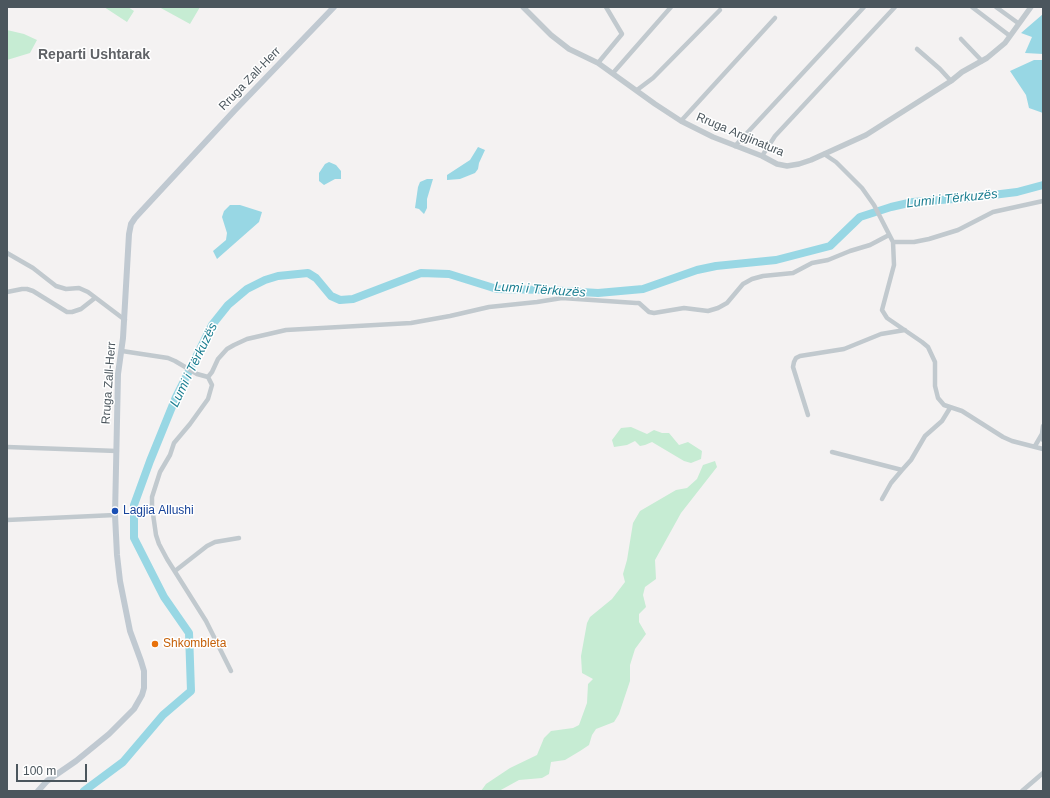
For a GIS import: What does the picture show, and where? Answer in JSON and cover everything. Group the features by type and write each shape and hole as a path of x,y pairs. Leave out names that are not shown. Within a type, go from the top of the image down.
{"main road":[{"name":"Rruga Zall-Herr","path":"38,791 47,781 76,761 109,734 134,709 142,695 144,688 144,671 142,661 130,631 120,581 115,515 118,374 125,320 129,234 131,224 235,110 334,7"}],"street":[{"name":"Rruga Argjinatura","path":"523,7 565,47 576,54 598,63 655,104 682,121 713,137 762,156 777,164 787,166 800,164 866,135 951,81 962,72 982,61 995,52 1010,36 1031,7"},
{"path":"598,63 622,34 606,7"},
{"path":"613,73 671,7"},
{"path":"735,146 864,7"},
{"path":"762,156 775,136 895,7"},
{"path":"972,7 1010,36"},
{"path":"996,7 1018,23"},
{"path":"637,90 653,78 720,10"},
{"path":"682,121 775,18"},
{"path":"960,39 978,55 982,61"},
{"path":"917,49 951,81"},
{"path":"824,154 836,162 862,188 874,205 890,235 893,242 894,265 882,310 887,318 928,347 935,362 935,386 938,398 944,405 962,411 1003,437 1012,441 1043,449"},
{"path":"893,242 914,242 945,235 993,212 1043,201"},
{"path":"208,377 218,359 230,347 247,339 286,330 411,323 489,307 562,298 609,302 631,302 639,304 645,309 654,313 684,308 708,311 727,303 743,284 752,279 763,276 793,273 812,263 828,260 870,245 890,235"},
{"path":"7,253 32,268 56,286 66,289 83,289 125,320"},
{"path":"7,292 22,289 33,291 67,312 81,309 95,298"},
{"path":"808,415 793,367 796,358 800,356 844,349 881,334 905,330"},
{"path":"122,351 168,358 197,374 208,377 212,385 208,399 174,443 170,455 160,472 152,497 152,507 156,535 167,559 206,620 231,671"},
{"path":"882,499 891,483 911,460 925,436 942,421 950,408"},
{"path":"1043,426 1043,440"},
{"path":"1035,446 1042,434"},
{"path":"7,447 116,451"},
{"path":"832,452 902,470"},
{"path":"7,520 115,515"},
{"path":"175,571 207,546 222,540 239,538"},
{"path":"1022,791 1043,773"}],"green space":[{"path":"104,7 128,7 134,11 127,22"},
{"path":"159,7 200,7 190,24"},
{"path":"7,30 24,34 37,40 30,53 7,60"},
{"path":"631,427 647,434 654,430 662,433 669,433 679,445 688,442 702,451 701,459 691,463 684,461 652,442 640,446 635,441 627,445 614,447 612,440 621,428"},
{"path":"715,461 717,467 681,513 655,560 656,579 645,587 643,595 646,607 639,614 639,622 646,634 635,649 630,665 630,681 619,714 614,722 596,729 592,735 589,745 580,751 565,760 551,762 549,774 542,778 519,780 499,791 481,791 486,784 510,768 537,755 544,738 551,731 573,728 579,725 587,703 588,684 593,679 582,673 581,656 587,623 590,617 612,599 625,582 623,574 627,560 633,523 640,511 676,490 687,488 697,479 703,465"}],"water":[{"path":"1043,14 1043,54 1025,53 1032,37 1021,33"},
{"path":"1034,60 1043,60 1043,113 1029,108 1026,95 1010,71"},
{"path":"478,147 485,150 475,173 460,179 447,180 447,175 470,160"},
{"path":"329,162 336,165 341,171 341,179 335,179 324,185 319,181 319,173 325,164"},
{"path":"427,179 433,179 427,199 427,208 424,214 419,209 415,208 420,182"},
{"path":"230,205 240,205 262,212 259,222 217,259 213,251 226,240 227,233 222,217 224,211"}],"waterway":[{"name":"Lumi i Tërkuzës","path":"84,791 123,762 163,715 191,691 189,633 164,597 134,538 134,505 176,397 212,325 228,305 247,289 265,280 278,276 308,273 316,278 331,296 340,300 353,299 421,273 449,274 497,289 598,293 643,289 697,270 716,266 776,260 830,246 860,217 891,207 913,202 968,198 1017,192 1043,185"}],"place":[{"name":"Lagjia Allushi","path":"115,511"},
{"name":"Shkombleta","path":"155,644"}],"district":[{"name":"Reparti Ushtarak","path":"94,55"}]}
